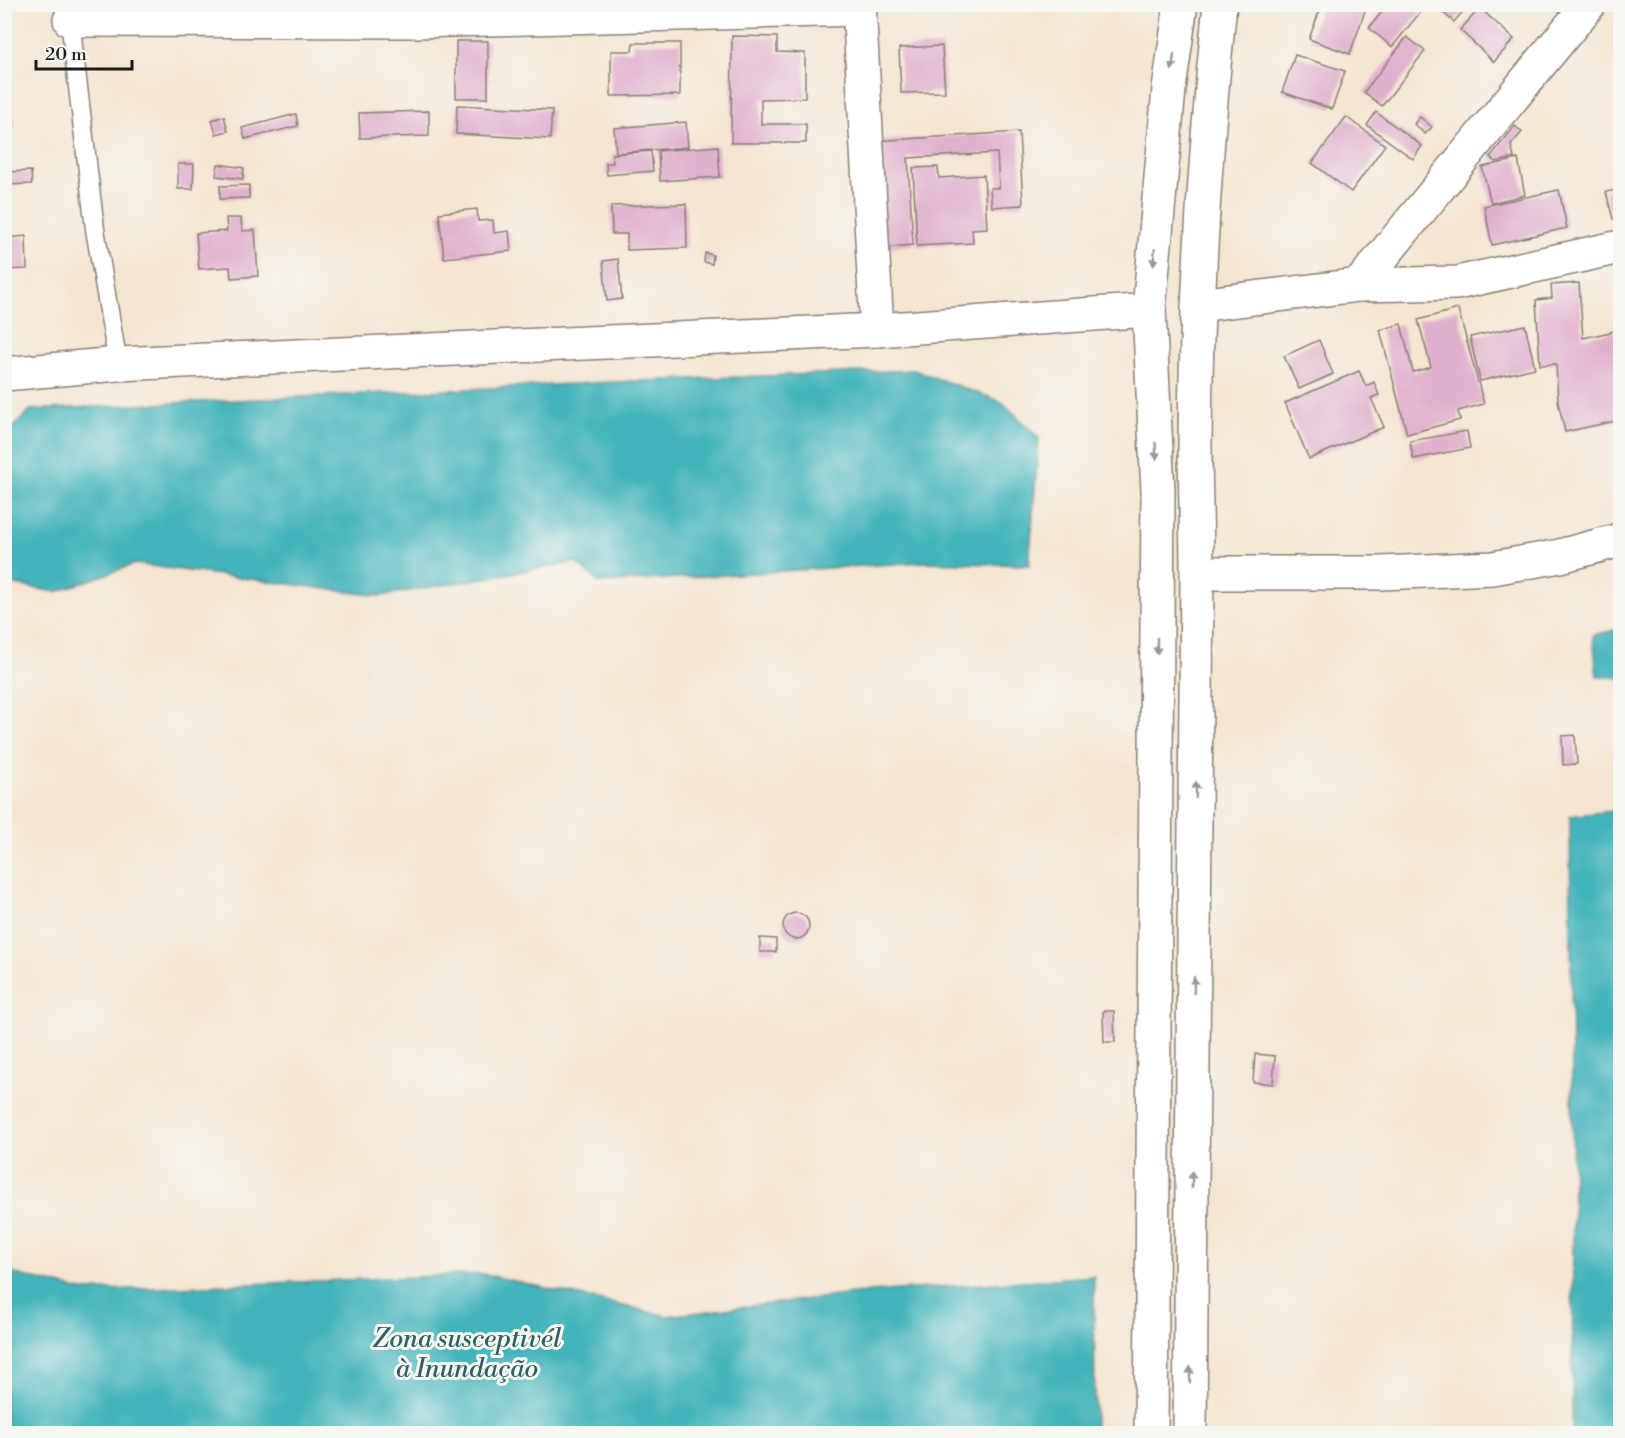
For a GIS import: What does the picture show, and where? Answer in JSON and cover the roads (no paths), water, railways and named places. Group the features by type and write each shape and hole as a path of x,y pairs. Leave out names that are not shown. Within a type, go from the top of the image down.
{"street":[{"path":"1151,1434 1158,491 1149,310 1169,89 1181,4"},
{"path":"1190,1434 1197,573 1195,442 1198,305 1210,106 1220,4"},
{"path":"1359,285 1589,4"},
{"path":"69,12 416,13 859,7 877,330"},
{"path":"4,374 118,364 877,330 1149,310 1359,285 1457,283 1620,247"},
{"path":"1197,573 1381,573 1493,567 1560,556 1620,540"}],"lane":[{"path":"69,12 95,229 118,364"}],"water":[{"path":"914,370 1002,402 1039,438 1029,565 923,562 599,583 576,562 380,596 135,564 56,592 5,583 5,436 30,410"},
{"path":"1620,629 1620,678 1597,676 1593,635"},
{"path":"1620,810 1620,1433 1572,1433 1570,816"},
{"name":"Zona susceptivél à Inundação","path":"4,1271 82,1291 484,1274 667,1316 871,1292 1094,1276 1095,1433 5,1433"}]}
